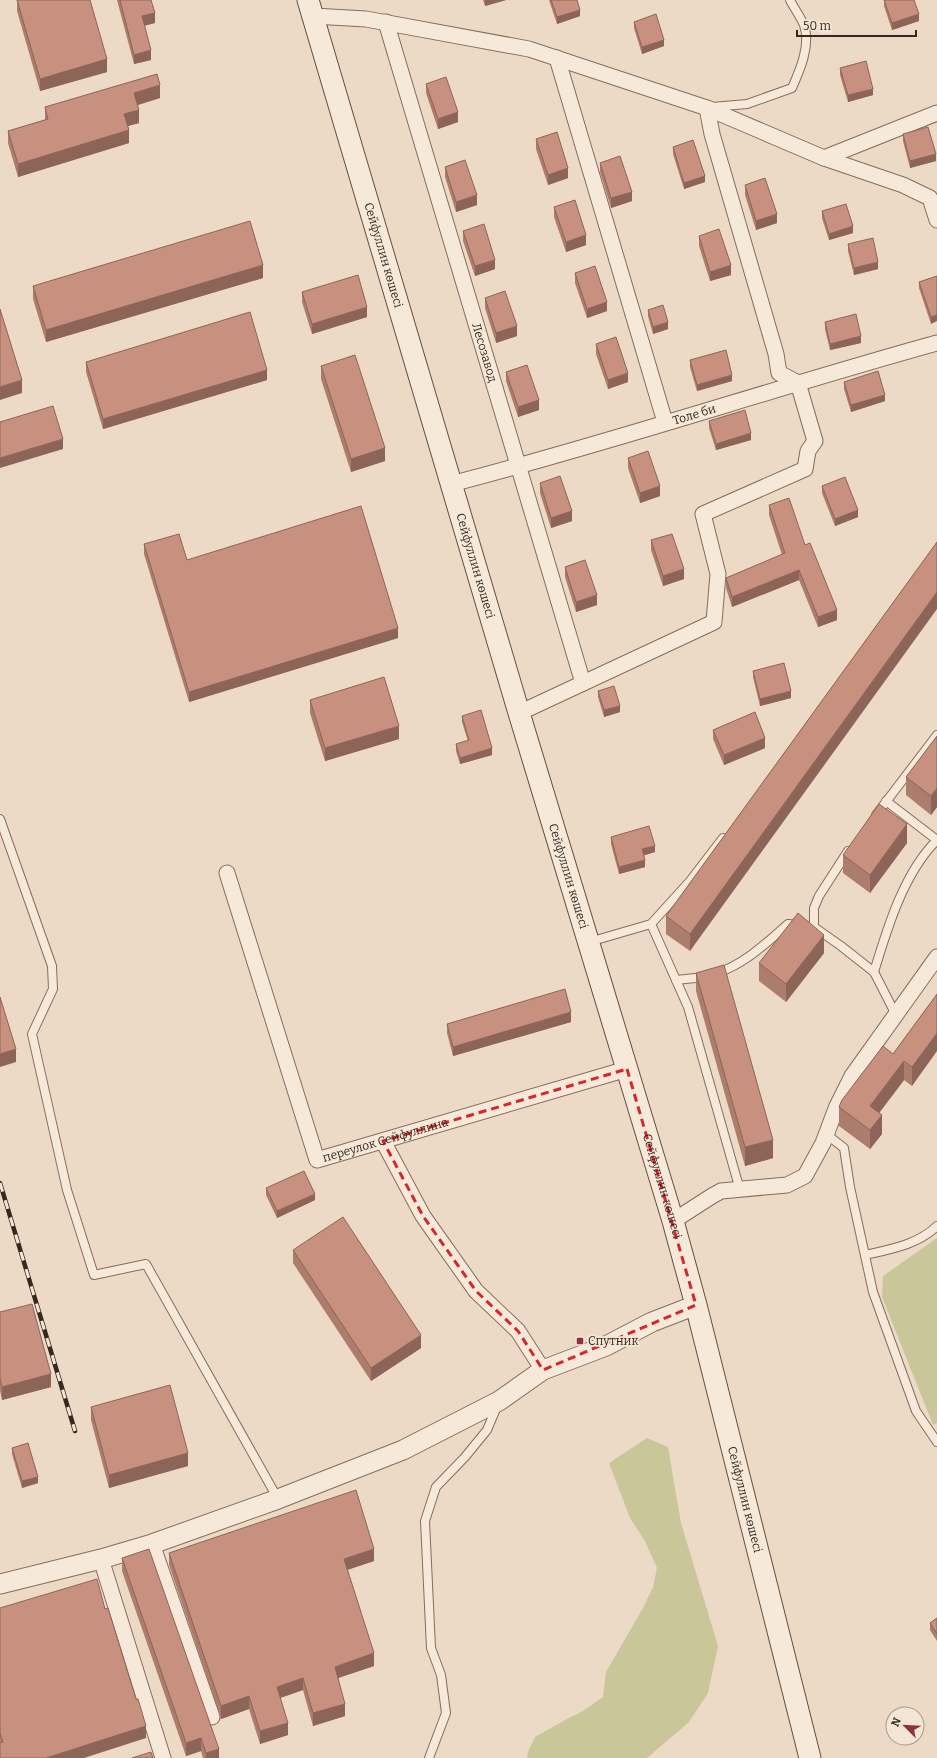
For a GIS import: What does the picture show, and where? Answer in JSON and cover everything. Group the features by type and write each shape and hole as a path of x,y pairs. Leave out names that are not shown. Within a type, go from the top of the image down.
{"main road":[{"name":"Сейфуллин көшесі","path":"310,8 519,713 674,1221 810,1758"}],"street":[{"path":"310,8 529,49 706,108 824,158 903,185 930,198 937,220"},
{"name":"Лесозавод","path":"386,22 583,683"},
{"path":"557,58 665,422"},
{"path":"519,713 714,622 718,574 703,514 805,469 808,451 815,441 798,383 779,373 776,354 712,134 706,108"},
{"path":"824,158 937,113"},
{"name":"Толе би","path":"451,484 519,466 937,343"},
{"name":"переулок Сейфуллина","path":"227,873 317,1160 627,1070"},
{"path":"674,1221 721,1191 787,1186 805,1176 852,1076 937,957"},
{"path":"383,1140 423,1216 476,1291 518,1331 543,1370"},
{"path":"0,1584 101,1559 152,1544 278,1499 403,1450 499,1401 543,1370 606,1346 652,1322 696,1305"},
{"path":"152,1544 212,1717"},
{"path":"101,1559 163,1758"}],"lane":[{"path":"706,108 747,104 792,88 803,62 805,43 804,26 790,0"},
{"path":"872,819 937,735"},
{"path":"874,972 890,922 914,870 928,848 937,840 886,802"},
{"path":"0,819 52,966 53,989 32,1034 67,1190 94,1275 146,1264 278,1499"},
{"path":"589,942 651,924 690,881 728,832"},
{"path":"814,927 814,908 819,896 854,842"},
{"path":"651,924 688,1007 740,1190"},
{"path":"676,980 706,977 732,968 761,948 788,924 814,927 874,972 896,1015"},
{"path":"826,1134 844,1148 850,1187 873,1292 916,1411 937,1442"},
{"path":"865,1255 905,1245 927,1236 937,1226"},
{"path":"429,1758 446,1713 441,1675 431,1648 425,1521 436,1487 465,1457 487,1430 499,1401"}],"highlighted area":[{"path":"627,1069 696,1305 543,1370 518,1331 476,1291 423,1216 383,1141"}],"shaded area":[{"path":"937,1238 937,1423 933,1425 882,1297 883,1276"},
{"path":"647,1438 668,1447 681,1523 718,1646 708,1693 689,1722 647,1758 527,1758 528,1752 535,1737 583,1711 603,1697 606,1672 643,1608 653,1587 657,1568 645,1541 630,1518 609,1463"}],"building":[{"path":"17,0 90,0 107,59 40,79"},
{"path":"120,0 151,0 155,13 142,16 151,50 134,55"},
{"path":"551,0 577,0 580,10 557,17"},
{"path":"884,0 914,0 919,14 892,23"},
{"path":"656,14 664,40 642,47 634,22"},
{"path":"866,61 873,89 848,95 840,68"},
{"path":"157,74 160,85 134,93 139,110 124,114 129,130 18,164 8,131 48,119 45,107"},
{"path":"446,77 458,112 438,119 426,84"},
{"path":"928,127 936,154 910,161 903,134"},
{"path":"557,132 568,168 548,175 536,139"},
{"path":"693,140 705,176 684,183 673,147"},
{"path":"620,156 632,192 611,198 600,163"},
{"path":"465,160 477,195 456,202 445,167"},
{"path":"765,178 777,214 756,221 745,185"},
{"path":"575,200 586,235 566,242 554,207"},
{"path":"846,204 853,226 829,234 822,211"},
{"path":"250,221 263,265 46,330 33,286"},
{"path":"484,224 495,260 475,266 463,231"},
{"path":"719,229 731,265 710,272 699,236"},
{"path":"873,238 878,262 854,268 848,244"},
{"path":"595,266 607,302 587,309 575,273"},
{"path":"358,275 367,307 312,324 302,292"},
{"path":"937,276 937,315 931,317 919,282"},
{"path":"505,291 517,326 496,333 485,298"},
{"path":"663,305 668,322 653,327 648,310"},
{"path":"0,309 22,380 0,387"},
{"path":"250,312 267,370 103,419 86,362"},
{"path":"856,314 861,336 830,344 825,322"},
{"path":"616,337 628,373 608,380 596,344"},
{"path":"726,350 732,375 697,385 690,360"},
{"path":"355,355 385,448 351,459 321,366"},
{"path":"527,365 539,400 518,407 506,372"},
{"path":"878,371 885,395 851,405 844,382"},
{"path":"53,406 63,439 0,458 0,422"},
{"path":"745,410 751,433 716,444 709,421"},
{"path":"648,451 660,486 640,493 628,458"},
{"path":"560,476 572,511 551,518 540,483"},
{"path":"845,477 858,510 835,519 822,486"},
{"path":"789,498 805,545 810,543 837,610 818,617 799,570 732,597 726,578 785,553 769,505"},
{"path":"361,506 398,628 189,692 144,544 179,534 187,560"},
{"path":"672,534 684,569 663,576 651,540"},
{"path":"937,542 937,592 690,934 666,916"},
{"path":"585,560 597,595 576,602 565,567"},
{"path":"784,663 791,691 760,699 753,671"},
{"path":"384,677 399,726 325,748 310,700"},
{"path":"614,686 620,706 604,710 598,691"},
{"path":"481,710 492,748 460,758 456,744 469,740 462,716"},
{"path":"755,712 765,738 724,755 713,730"},
{"path":"937,736 937,788 931,796 906,777"},
{"path":"879,804 907,824 870,875 843,855"},
{"path":"649,826 655,846 642,849 645,860 619,867 611,837"},
{"path":"798,913 824,935 786,984 759,963"},
{"path":"724,965 773,1140 745,1147 696,973"},
{"path":"565,989 571,1012 453,1047 447,1024"},
{"path":"937,994 937,1033 912,1067 904,1061 870,1106 882,1115 870,1130 839,1107 842,1100 883,1046 893,1054"},
{"path":"0,997 16,1049 0,1054"},
{"path":"304,1171 315,1194 277,1211 266,1188"},
{"path":"343,1217 421,1335 371,1368 293,1250"},
{"path":"32,1304 51,1374 2,1387 0,1378 0,1312"},
{"path":"170,1385 188,1453 109,1475 91,1407"},
{"path":"28,1443 38,1477 22,1481 12,1448"},
{"path":"356,1490 374,1549 344,1559 374,1653 335,1667 345,1704 313,1713 303,1678 277,1687 288,1723 260,1731 249,1696 221,1706 169,1553"},
{"path":"149,1549 219,1749 206,1753 201,1738 186,1743 122,1558"},
{"path":"97,1579 105,1609 108,1608 136,1699 138,1699 146,1726 46,1758 0,1758 0,1743 3,1742 0,1733 0,1608"},
{"path":"937,1618 937,1634 930,1623"},
{"path":"151,1752 153,1758 132,1758"}],"railway":[{"path":"0,1183 75,1431"}],"place":[{"name":"Спутник","path":"580,1341"}]}
